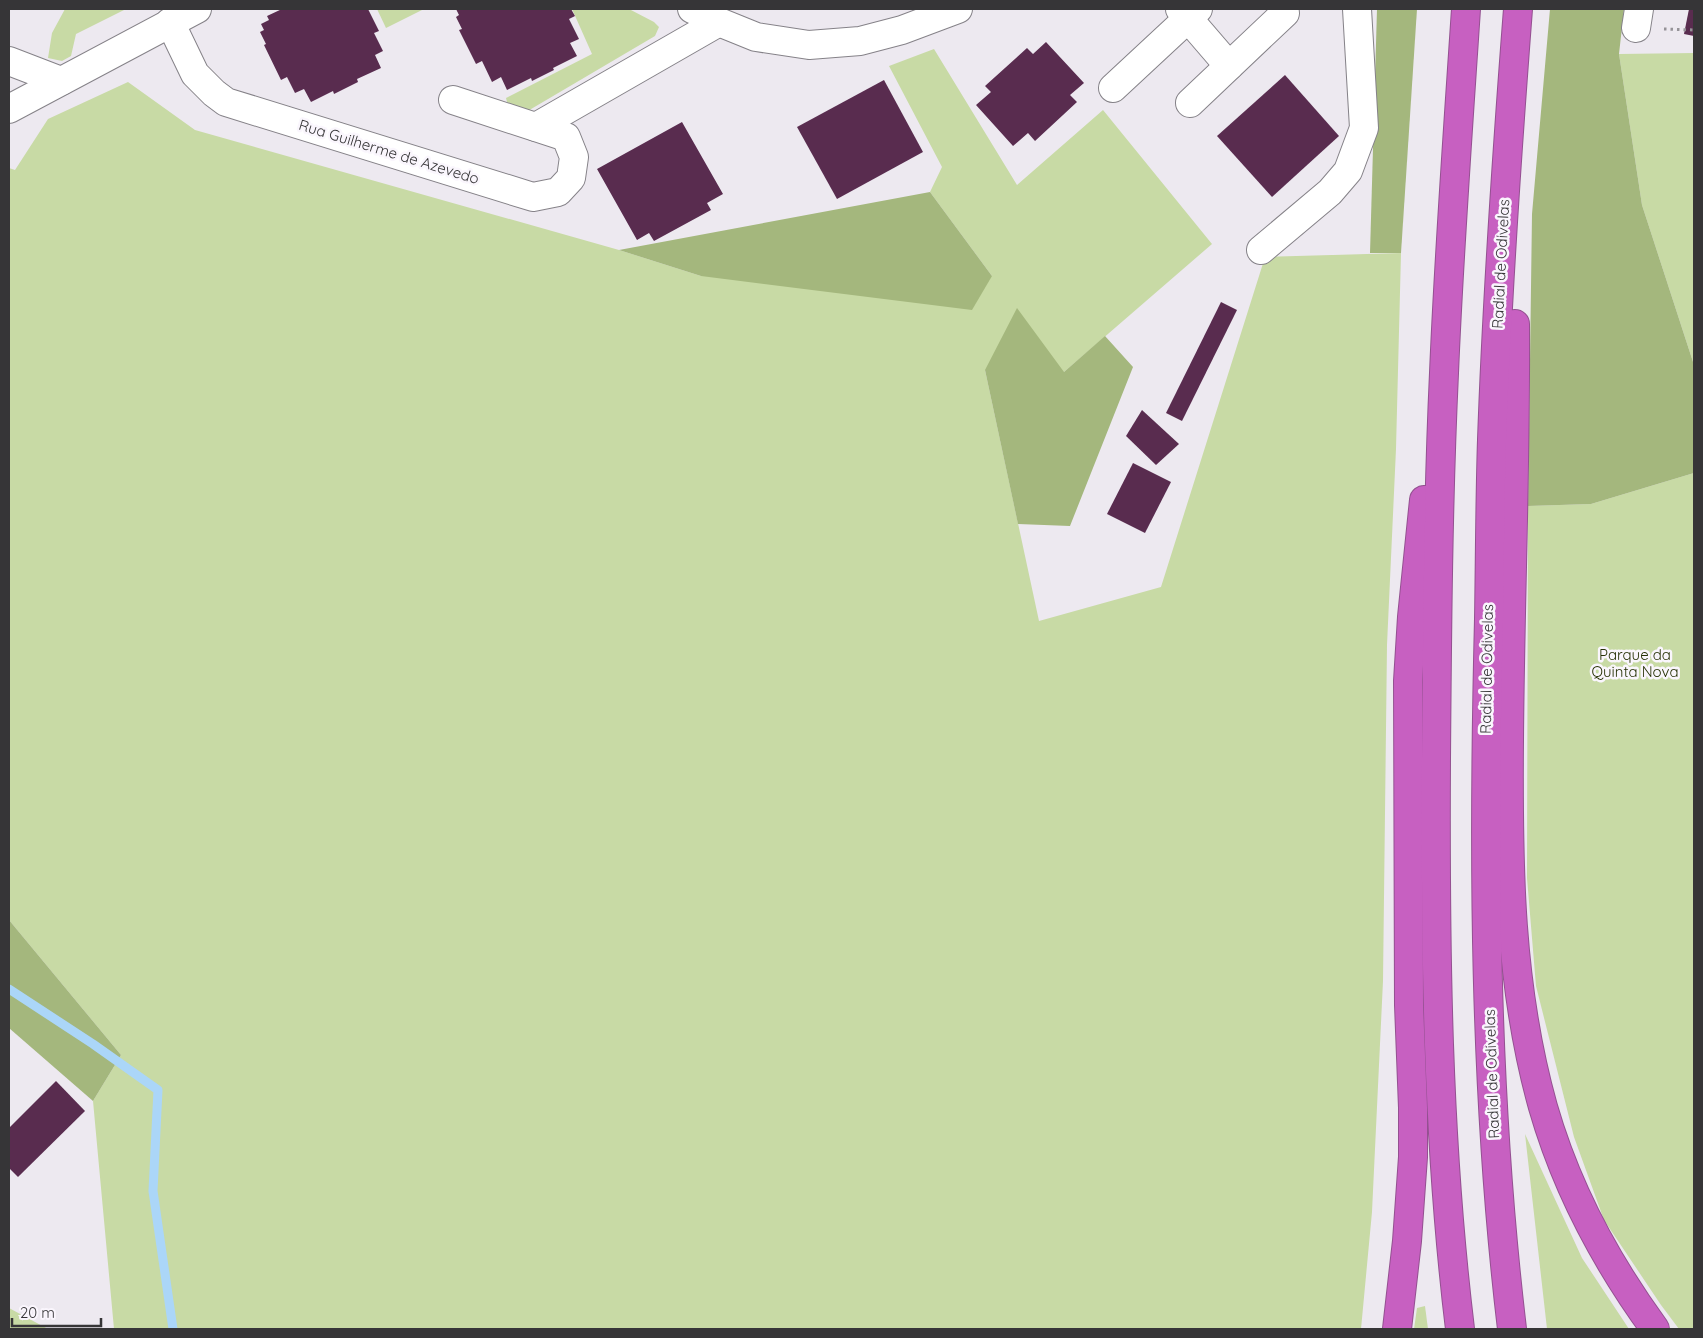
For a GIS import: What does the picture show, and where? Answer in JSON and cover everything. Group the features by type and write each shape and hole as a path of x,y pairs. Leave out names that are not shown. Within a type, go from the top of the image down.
{"highway":[{"path":"1460,1329 1448,1204 1442,1112 1437,962 1437,610 1444,374 1466,9"},
{"name":"Radial de Odivelas","path":"1512,1329 1498,1186 1491,1073 1486,740 1493,431 1501,244 1518,9"},
{"path":"1513,66 1515,435 1511,569 1509,788 1511,910 1514,952 1522,1010 1533,1065 1543,1108 1564,1168 1595,1234 1628,1292 1655,1329"},
{"path":"1397,1329 1407,1240 1412,1156 1408,789 1410,647 1423,510 1450,273"}],"street":[{"path":"9,109 197,9"},
{"path":"692,9 756,37 809,45 860,41 902,30 958,9"},
{"path":"1261,250 1330,192 1348,171 1364,128 1357,9"},
{"path":"1113,88 1189,12 1229,66"},
{"path":"1190,103 1285,13"},
{"name":"Rua Guilherme de Azevedo","path":"170,22 194,74 226,102 533,197 558,192 571,178 574,157 566,137 453,100"},
{"path":"536,127 719,22"},
{"path":"9,61 61,81"}],"green space":[{"path":"65,9 126,9 76,34 71,56 62,61 48,58 52,33"},
{"path":"377,9 424,9 386,28"},
{"path":"572,9 629,9 654,22 659,27 655,36 526,112 507,102 506,98 592,54"},
{"path":"1377,9 1417,9 1401,253 1370,253"},
{"path":"1550,9 1624,9 1619,54 1642,205 1694,365 1694,473 1591,504 1528,506 1532,214"},
{"path":"934,49 1017,185 1103,110 1212,244 1064,372 985,370 1039,621 1161,587 1265,257 1401,253 1396,449 1387,645 1383,981 1372,1212 1361,1329 114,1329 93,1101 121,1055 9,920 9,168 15,170 48,119 128,82 195,130 619,250 701,276 992,276 930,192 942,167 889,66"},
{"path":"1694,53 1694,365 1642,205 1619,54"},
{"path":"930,192 992,276 972,310 701,276 619,250"},
{"path":"1017,308 1064,372 1105,336 1133,367 1070,526 1018,524 985,370"},
{"name":"Parque da Quinta Nova","path":"1694,473 1694,1329 1679,1329 1604,1220 1574,1137 1536,986 1527,878 1528,506 1591,504"},
{"path":"9,920 121,1055 93,1101 9,1028"},
{"path":"1525,1134 1582,1258 1629,1329 1547,1329"},
{"path":"1425,1306 1428,1329 1414,1329 1417,1308"},
{"path":"9,1308 48,1329 9,1329"}],"building":[{"path":"282,9 368,9 379,31 374,33 383,51 375,55 381,68 357,79 358,82 334,94 333,91 311,102 304,89 295,93 287,77 281,80 264,45 266,44 260,32 264,30 261,24 269,20 267,16"},
{"path":"456,9 571,9 575,16 569,19 579,39 570,43 577,56 532,81 531,78 507,90 501,77 492,82 482,61 476,64 459,30 462,29 456,17 459,15"},
{"path":"1689,9 1694,9 1694,36 1684,34"},
{"path":"1046,42 1084,83 1070,95 1077,102 1035,141 1028,133 1013,146 976,105 991,92 985,86 1027,48 1033,54"},
{"path":"1285,75 1339,136 1272,197 1217,136"},
{"path":"884,80 923,152 837,199 797,127"},
{"path":"682,122 723,194 707,203 711,210 654,241 649,233 637,240 597,169"},
{"path":"1221,302 1237,310 1182,421 1166,413"},
{"path":"1142,410 1179,444 1156,465 1126,436"},
{"path":"1133,463 1171,482 1145,533 1107,514"},
{"path":"56,1081 85,1111 18,1177 9,1168 9,1128"}],"waterway":[{"path":"9,989 93,1044 158,1090 153,1191 173,1329"}]}
